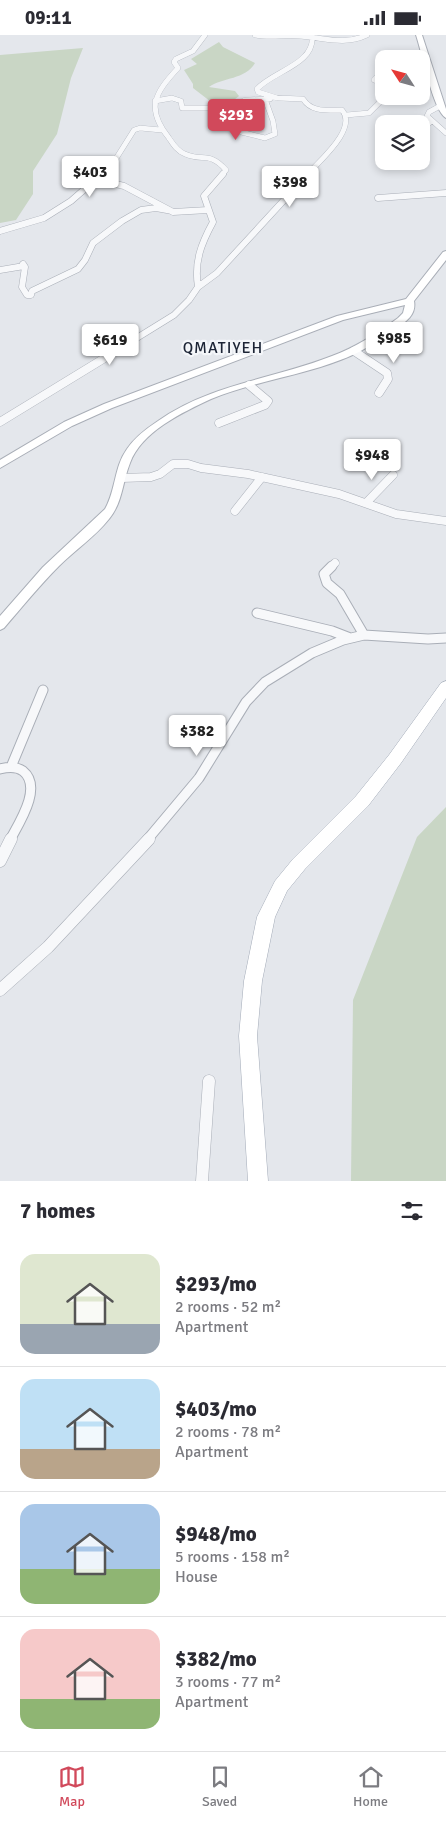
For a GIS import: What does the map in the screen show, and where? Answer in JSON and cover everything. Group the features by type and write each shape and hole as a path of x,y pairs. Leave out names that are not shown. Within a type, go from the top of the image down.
{"main road":[{"path":"420,35 422,50"},
{"path":"430,77 446,116"},
{"path":"0,465 68,424 108,406 340,318 409,301 446,254"},
{"path":"0,625 48,569 102,520 113,507 128,452 134,444 149,432 204,399 313,366 354,351 395,325 410,312 411,306 409,301"},
{"path":"258,1181 248,1036 253,981 266,917 281,886 305,857 362,801 395,759 446,687"}],"street":[{"path":"198,287 194,271 196,261 213,218 208,210 204,196 226,170 215,158 182,153 156,122 155,101 159,89 178,68 174,62 176,59 193,51 205,35"},
{"path":"255,35 268,37 312,36 357,40 367,35"},
{"path":"277,99 258,93 257,89 262,82 277,75 310,50 314,43 312,36"},
{"path":"155,101 176,99 181,101 182,108 187,109 214,106 230,116 241,132 265,138 275,134 273,121 265,99"},
{"path":"0,422 174,315 189,300 198,287 217,273 335,144 347,124 346,115 342,110 310,108 302,99 265,99 245,100 240,103 248,127"},
{"path":"346,115 369,113 377,105"},
{"path":"442,108 429,112 427,116 446,133"},
{"path":"0,231 43,219 80,194 114,163 134,129 161,130"},
{"path":"95,179 124,186 167,210"},
{"path":"378,198 446,193"},
{"path":"0,270 24,265 22,287 27,295 31,295 32,291 78,269 85,260 93,243 122,221 141,210 156,208 180,213 208,210"},
{"path":"354,351 387,373 388,379 379,393"},
{"path":"219,423 265,405 268,401 266,397 249,385"},
{"path":"122,478 151,477 160,474 173,464 180,463 262,477 339,494 383,511 404,516 446,521"},
{"path":"366,503 393,475"},
{"path":"235,511 262,477"},
{"path":"335,563 324,574 327,583 340,594 364,635"},
{"path":"257,613 332,631 350,638"},
{"path":"0,990 48,947 166,820 199,778 255,690 279,672 312,653 350,638 364,635 428,639 446,638"},
{"path":"11,767 43,690"},
{"path":"0,769 17,767 27,775 31,784 30,797 0,861"},
{"path":"202,1181 209,1081"}],"green space":[{"path":"219,42 223,47 255,63 246,73 209,87 235,91 239,96 225,107 215,105 193,88 193,84 184,70 197,64 191,59"},
{"path":"83,48 71,78 57,134 33,171 33,194 16,220 0,223 0,55"},
{"path":"446,807 446,1181 351,1181 353,1000 417,837"}],"district":[{"name":"QMATIYEH","path":"223,348"}]}
